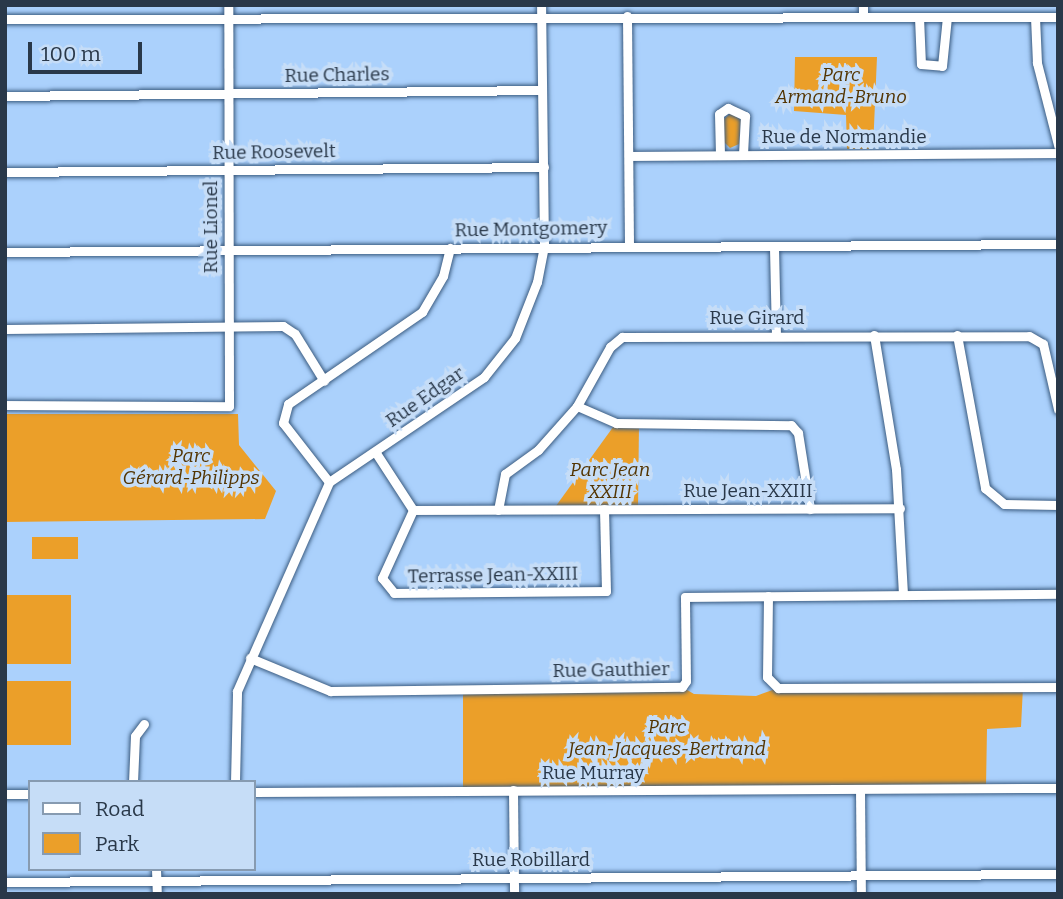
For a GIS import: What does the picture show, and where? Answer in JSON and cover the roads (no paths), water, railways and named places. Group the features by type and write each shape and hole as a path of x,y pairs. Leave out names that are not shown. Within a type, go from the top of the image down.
{"street":[{"name":"Rue Lionel","path":"5,405 229,406 228,5"},
{"path":"863,5 863,17"},
{"path":"5,19 228,18 541,10 670,20 1058,17"},
{"name":"Rue Edgar","path":"329,482 376,453 484,377 515,338 537,282 544,245 541,10"},
{"path":"627,16 629,246"},
{"path":"919,17 921,64 942,66 947,17"},
{"path":"1035,18 1037,63 1058,145"},
{"name":"Rue Charles","path":"5,96 542,90"},
{"path":"720,155 719,114 728,108 745,116 743,155"},
{"name":"Rue de Normandie","path":"630,156 1058,153"},
{"name":"Rue Roosevelt","path":"5,172 544,167"},
{"name":"Rue Montgomery","path":"5,252 544,245 774,248 1058,244"},
{"path":"235,780 237,691 329,482 283,423 288,404 422,312 443,276 450,248"},
{"path":"774,248 776,335"},
{"path":"5,329 229,330 283,326 295,334 324,381"},
{"path":"874,335 900,508 903,595"},
{"path":"957,335 985,488 1004,504 1058,505"},
{"name":"Rue Girard","path":"498,510 505,474 538,450 577,406 610,347 622,337 1029,336 1043,344 1058,409"},
{"path":"577,406 616,423 791,425 798,433 810,509"},
{"path":"376,453 413,510"},
{"name":"Rue Jean-XXIII","path":"413,510 900,508"},
{"name":"Terrasse Jean-XXIII","path":"413,510 382,578 394,593 606,591 604,509"},
{"name":"Rue Gauthier","path":"250,658 330,691 682,687 686,681 685,597 1058,594"},
{"path":"768,596 767,677 778,688 1058,687"},
{"path":"133,780 135,736 144,724"},
{"name":"Rue Murray","path":"256,792 1058,788"},
{"path":"860,789 861,894"},
{"path":"513,790 514,894"},
{"path":"5,794 28,794"},
{"path":"156,874 157,894"},
{"name":"Rue Robillard","path":"5,882 156,874 514,878 1058,874"}],"park label":[{"name":"Parc Armand-Bruno","path":"841,86"},
{"name":"Parc Gérard-Philipps","path":"191,467"},
{"name":"Parc Jean XXIII","path":"610,481"},
{"name":"Parc Jean-Jacques-Bertrand","path":"667,738"}]}
